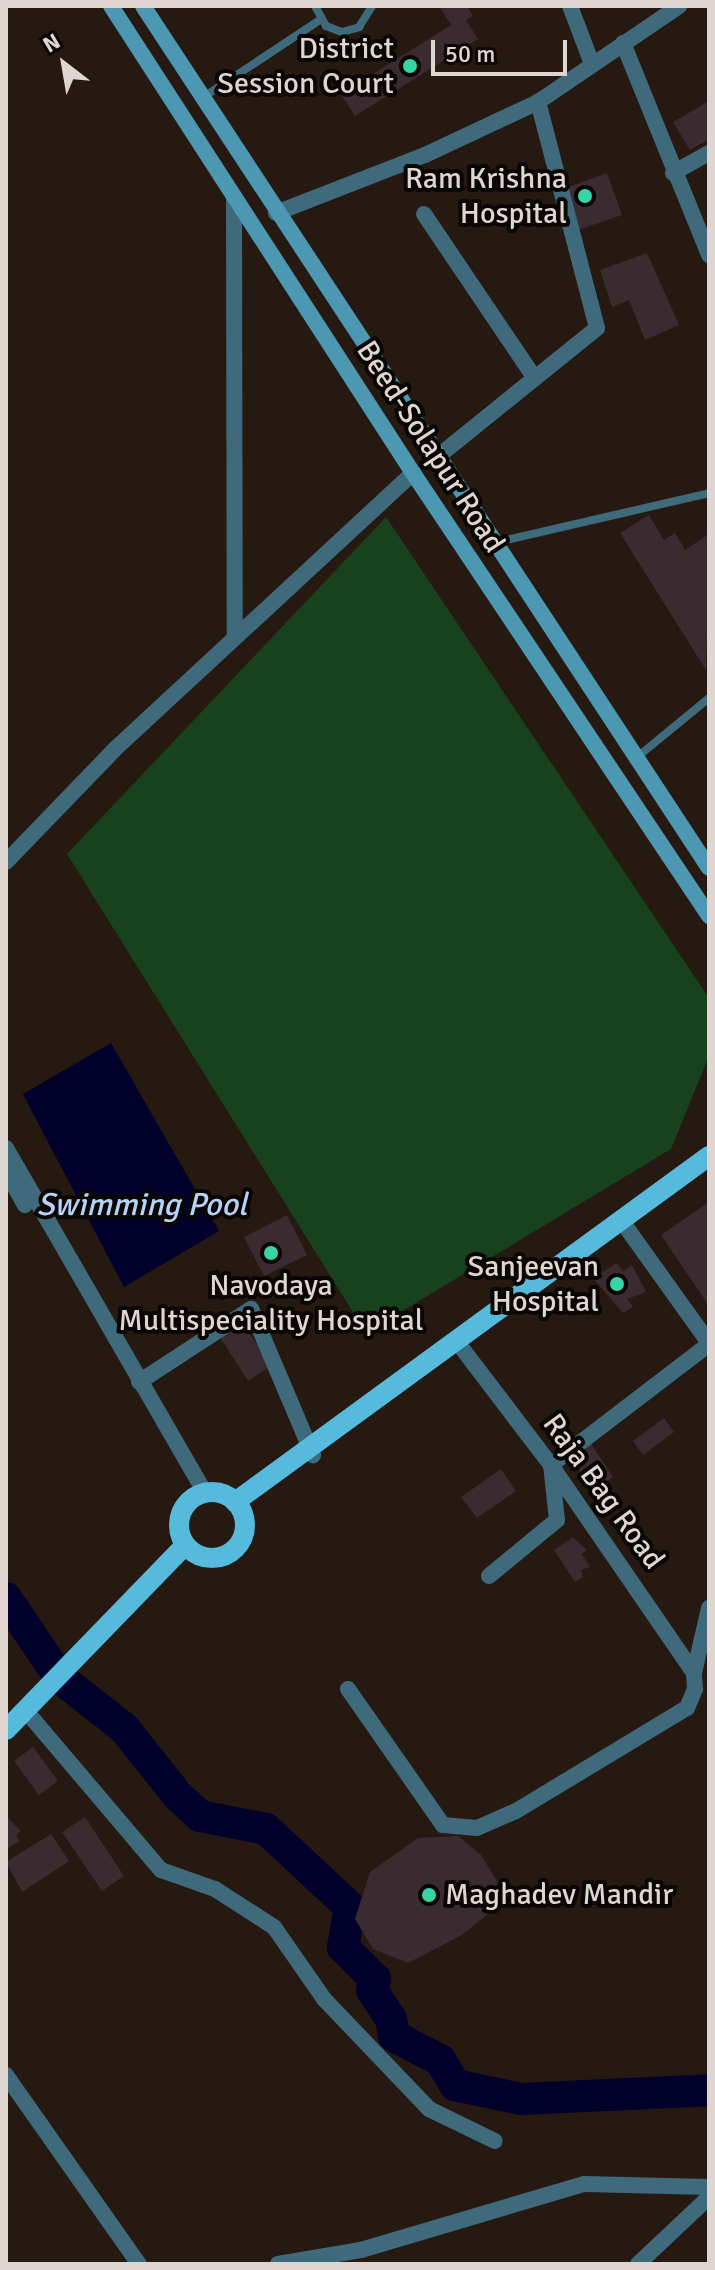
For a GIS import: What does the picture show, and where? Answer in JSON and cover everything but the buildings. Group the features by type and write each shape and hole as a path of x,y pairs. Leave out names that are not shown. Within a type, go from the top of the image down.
{"main road":[{"name":"Beed-Solapur Road","path":"111,6 413,473 709,916"},
{"name":"Beed-Solapur Road","path":"143,6 436,458 709,868"},
{"path":"238,1506 709,1156"},
{"path":"312,1451 626,1227 709,1173"},
{"path":"200,1495 238,1506 244,1532 233,1550 213,1558 185,1545 178,1524 200,1495"},
{"path":"6,1730 185,1545"}],"street":[{"path":"570,6 592,64"},
{"path":"276,213 425,155 538,102 679,6"},
{"path":"623,43 673,173 704,231 709,255"},
{"path":"436,458 597,328 538,102"},
{"path":"673,173 709,153"},
{"path":"234,199 235,637"},
{"path":"424,214 534,377"},
{"path":"6,862 115,749 413,473"},
{"path":"6,1148 200,1495"},
{"path":"6,1171 200,1495"},
{"path":"489,1576 557,1520 551,1465 709,1344 626,1227"},
{"path":"139,1382 251,1309 312,1451"},
{"name":"Raja Bag Road","path":"461,1347 551,1465 694,1673"},
{"path":"348,1689 443,1825 477,1828 516,1811 687,1708 695,1689 694,1673 709,1608"},
{"path":"26,1711 161,1870 215,1889 274,1927 324,1999 429,2109 495,2141"},
{"path":"6,2075 139,2264"},
{"path":"278,2264 361,2250 584,2184 709,2187"},
{"path":"638,2264 709,2197"},
{"path":"361,2250 372,2264"}],"lane":[{"path":"315,6 320,20 334,31 351,31 366,21 372,6"},
{"path":"202,98 320,20"},
{"path":"492,543 709,493"},
{"path":"636,758 709,698"}],"green space":[{"path":"386,517 709,998 709,1056 671,1149 366,1333 67,854"}],"water":[{"name":"Swimming Pool","path":"111,1043 219,1231 124,1287 23,1094"}],"waterway":[{"path":"6,1598 60,1678 124,1728 178,1796 200,1816 266,1829 350,1907 343,1947 375,1979 372,1990 391,2019 394,2036 440,2060 455,2085 521,2099 709,2090"}],"place":[{"name":"District Session Court","path":"410,66"},
{"name":"Ram Krishna Hospital","path":"585,196"},
{"name":"Navodaya Multispeciality Hospital","path":"271,1253"},
{"name":"Sanjeevan Hospital","path":"617,1284"},
{"name":"Maghadev Mandir","path":"429,1895"}]}
